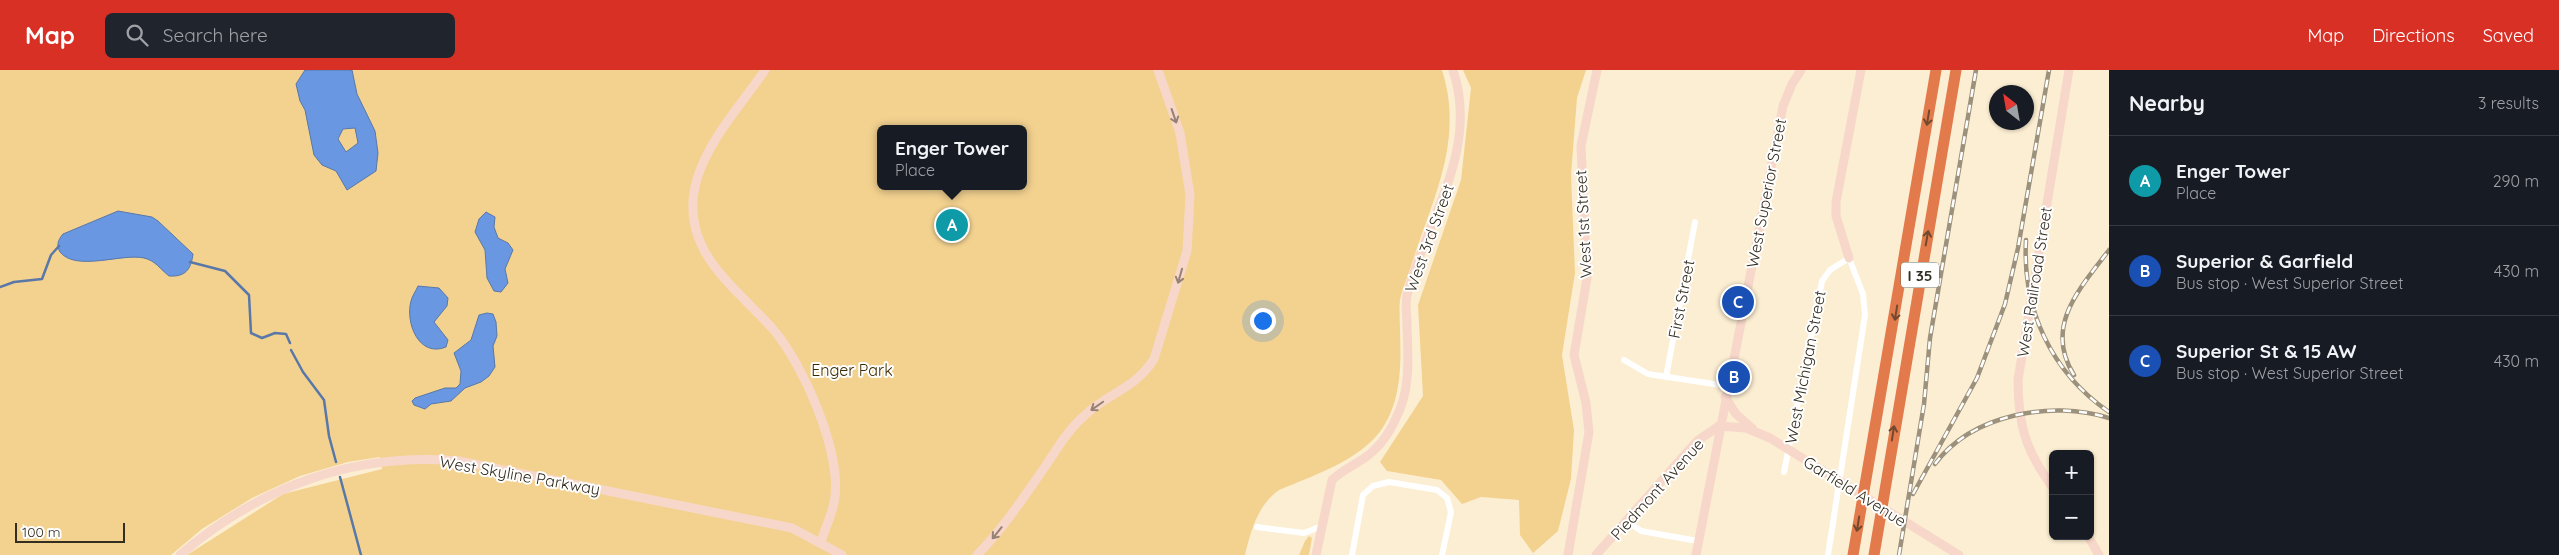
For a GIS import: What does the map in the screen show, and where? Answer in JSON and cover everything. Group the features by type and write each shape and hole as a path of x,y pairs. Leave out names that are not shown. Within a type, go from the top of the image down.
{"highway":[{"name":"I 35","path":"1853,555 1936,70"},
{"name":"I 35","path":"1874,555 1956,70"}],"street":[{"path":"765,70 706,155 697,180 692,208 699,242 714,268 773,329 802,374 818,407 829,447 834,502 820,542"},
{"path":"977,555 1010,517 1068,433 1084,415 1133,384 1146,372 1154,358 1187,251 1190,195 1180,133 1158,70"},
{"name":"West 3rd Street","path":"1316,555 1332,480 1340,472 1375,449 1386,436 1402,406 1408,374 1407,297 1452,173 1460,138 1459,93 1452,70"},
{"name":"West 1st Street","path":"1568,555 1590,432 1587,410 1574,356 1587,278 1581,146 1597,70"},
{"name":"West Superior Street","path":"1696,555 1719,426 1783,106 1792,84 1801,70"},
{"path":"1828,555 1865,314 1863,294 1836,216 1836,202 1861,70"},
{"name":"West Railroad Street","path":"2049,483 2036,465 2022,432 2018,411 2018,380 2069,70"},
{"name":"First Street","path":"1666,377 1695,222"},
{"name":"West Michigan Street","path":"1784,472 1822,282 1830,270 1849,258"},
{"path":"1624,360 1638,370 1666,377 1727,386"},
{"path":"1725,397 1736,414 1757,432"},
{"name":"Garfield Avenue","path":"1719,426 1746,428 1770,438 1959,555"},
{"name":"Piedmont Avenue","path":"1596,555 1698,441 1719,426"},
{"name":"West Skyline Parkway","path":"180,555 220,524 269,495 336,472 386,461 423,459 459,461 655,502 792,528 842,555"},
{"path":"1352,555 1363,495 1373,486 1389,482 1437,490 1447,498 1451,512 1442,555"},
{"path":"1627,521 1641,531 1698,541"},
{"path":"1257,527 1304,533 1322,526"},
{"path":"2090,540 2099,555"}],"green space":[{"name":"Enger Park","path":"0,70 1442,70 1448,95 1450,120 1448,144 1437,190 1400,300 1399,381 1389,418 1372,440 1349,458 1321,473 1279,490 1272,496 1256,519 1245,555 187,555 283,494 382,469 380,457 348,462 300,476 252,498 202,529 171,555 0,555"},
{"path":"1463,70 1586,70 1577,98 1571,175 1575,273 1562,355 1574,430 1571,479 1558,531 1533,553 1520,535 1519,500 1481,497 1462,504 1441,480 1387,471 1380,462 1423,396 1418,305 1461,180 1471,88"},
{"path":"1309,536 1312,538 1309,555 1299,555 1305,541"}],"water":[{"path":"305,70 352,70 357,94 375,131 378,153 376,171 347,190 336,171 322,165 314,155 305,110 300,101 296,84","holes":["355,128 358,143 346,152 338,139 343,129"]},
{"path":"118,211 152,217 158,221 193,254 189,268 183,274 169,276 155,263 144,258 77,261 67,258 60,252 58,243 63,234"},
{"path":"486,212 495,217 494,227 498,238 508,243 513,250 505,269 508,283 501,292 494,291 487,278 485,250 475,232 479,219"},
{"path":"418,286 439,288 448,298 447,306 434,322 448,340 446,347 428,348 421,343 412,328 410,310 412,299"},
{"path":"493,314 496,322 497,336 493,346 495,367 489,376 481,382 465,388 451,401 431,404 425,409 414,405 412,401 415,398 445,388 456,388 460,384 461,371 454,353 471,340 479,315"}],"waterway":[{"path":"0,287 14,282 42,279 51,255 59,246"},
{"path":"190,262 225,271 249,295 251,333 262,338 275,333 286,334 290,343"},
{"path":"291,350 303,372 324,400 329,436 336,462"},
{"path":"340,477 361,555"}],"railway":[{"path":"1899,555 1924,404 1930,338 1976,70"},
{"path":"1913,494 1977,378 2005,304 2018,248 2049,70"},
{"path":"2026,240 2026,266 2029,290 2035,314 2044,337 2056,358 2071,378 2109,412"},
{"path":"2074,375 2065,357 2062,340 2064,324 2069,308 2077,293 2109,250"},
{"path":"1935,464 1951,447 1970,433 1991,423 2014,416 2039,411 2063,411 2087,413 2109,418"}],"place":[{"name":"Enger Tower","path":"952,225"},
{"name":"Superior St & 15 AW","path":"1738,302"},
{"name":"Superior & Garfield","path":"1734,377"}]}
